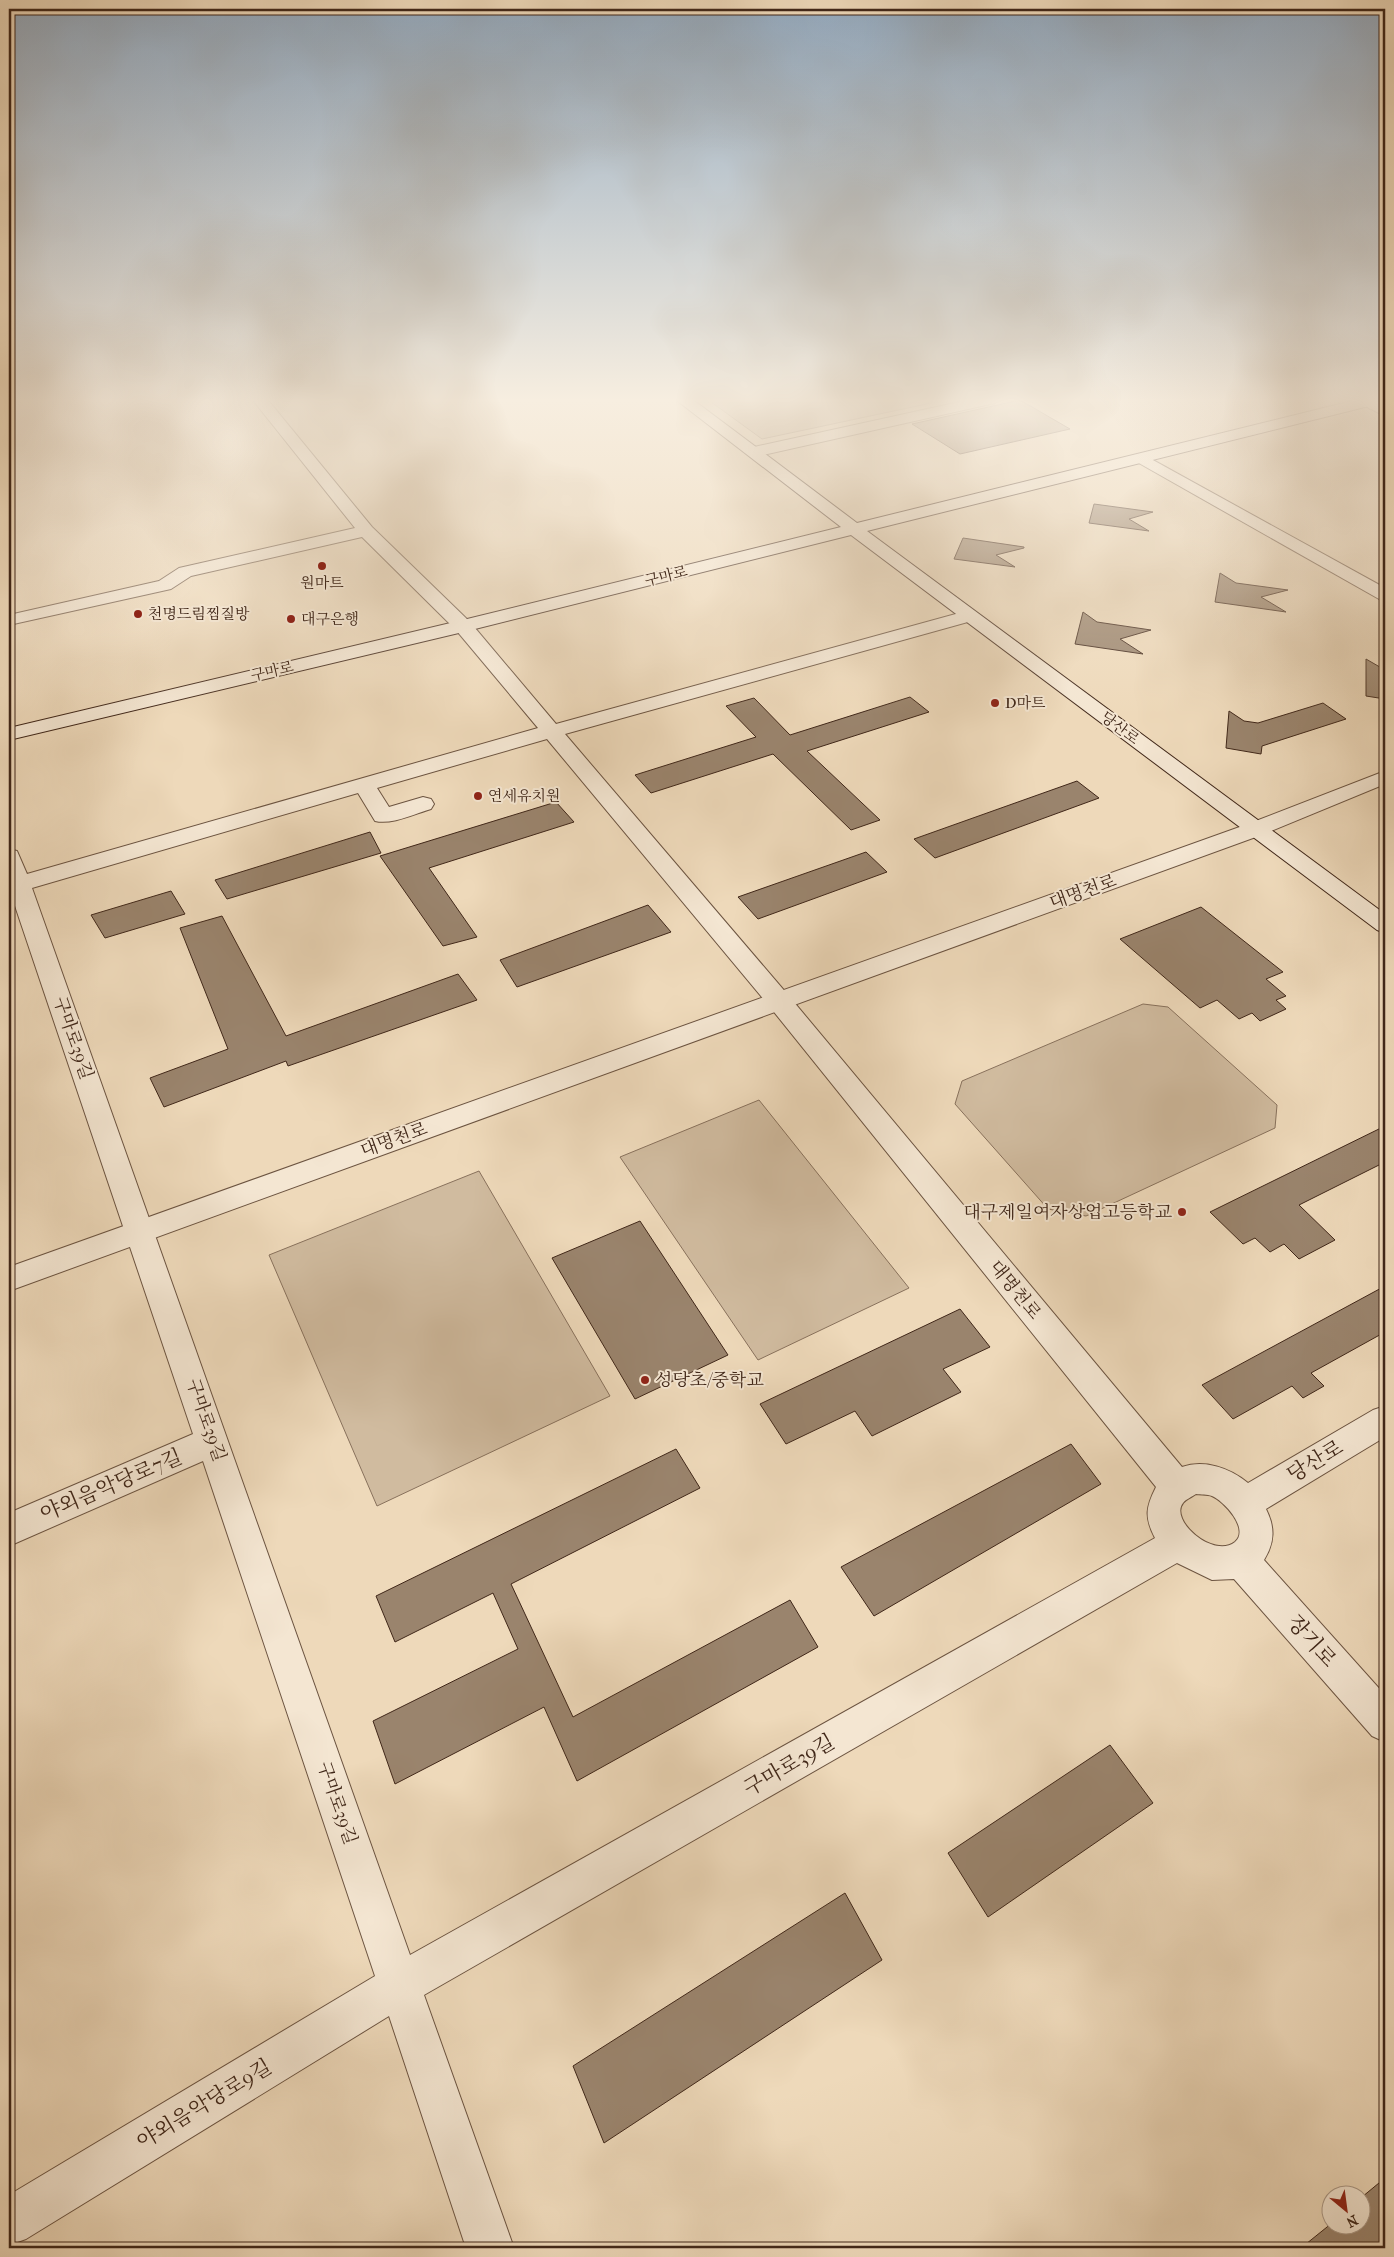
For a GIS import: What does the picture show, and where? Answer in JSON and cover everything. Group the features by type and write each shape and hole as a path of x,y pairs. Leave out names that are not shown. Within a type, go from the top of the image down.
{"street":[{"path":"344,504 366,531 463,626 779,1001"},
{"name":"당산로","path":"822,504 969,616 1385,925"},
{"name":"구마로","path":"9,734 463,626 959,504"},
{"path":"1223,504 1385,595"},
{"path":"9,620 165,585 185,572 366,531"},
{"path":"12,876 364,785 969,616"},
{"name":"대명천로","path":"9,1278 1256,829 1385,777"},
{"path":"364,785 383,816 423,804"},
{"name":"구마로39길","path":"12,876 140,1231 490,2248"},
{"name":"대명천로","path":"779,1001 1176,1486"},
{"name":"당산로","path":"1246,1503 1385,1420"},
{"name":"야외음악당로7길","path":"9,1530 213,1441"},
{"path":"1192,1479 1206,1479 1228,1488 1246,1503 1253,1515 1256,1529 1254,1542 1248,1552 1239,1558 1223,1563 1207,1561 1191,1555 1178,1544 1168,1531 1163,1516 1164,1503 1169,1491 1192,1479"},
{"name":"구마로39길","path":"400,1985 1178,1544"},
{"name":"장기로","path":"1239,1558 1385,1723"},
{"name":"야외음악당로9길","path":"9,2222 400,1985"}],"shaded area":[{"path":"1143,1004 1168,1007 1277,1105 1275,1128 1086,1216 1048,1209 955,1104 962,1081"},
{"path":"759,1100 909,1288 758,1360 620,1157"},
{"path":"479,1171 610,1396 377,1506 269,1255"}],"building":[{"path":"1094,504 1153,512 1129,519 1149,531 1089,523"},
{"path":"963,538 1024,548 996,555 1015,567 954,559"},
{"path":"1220,573 1236,583 1288,590 1261,597 1286,612 1215,602"},
{"path":"1083,612 1097,622 1151,630 1120,639 1143,654 1075,644"},
{"path":"1366,659 1385,670 1385,699 1366,696"},
{"path":"910,697 929,712 807,751 880,820 851,830 773,754 651,793 635,775 756,737 726,706 754,698 790,735"},
{"path":"1323,703 1346,719 1262,746 1261,754 1226,748 1229,711 1244,721 1258,723"},
{"path":"1077,781 1099,798 935,858 914,839"},
{"path":"556,802 574,822 429,868 477,937 443,946 380,856"},
{"path":"370,832 381,853 227,899 215,880"},
{"path":"866,852 887,872 758,919 738,897"},
{"path":"171,891 185,914 105,938 91,915"},
{"path":"648,905 671,932 517,987 500,960"},
{"path":"1201,907 1283,972 1266,979 1286,996 1276,1000 1286,1009 1260,1021 1252,1013 1239,1019 1217,1000 1200,1008 1120,939"},
{"path":"222,916 286,1036 458,974 477,1000 288,1066 286,1061 164,1107 150,1078 228,1049 180,928"},
{"path":"1385,1126 1385,1162 1299,1205 1335,1240 1299,1259 1284,1244 1270,1252 1255,1238 1243,1244 1210,1212"},
{"path":"640,1221 728,1355 635,1399 552,1258"},
{"path":"1385,1286 1385,1332 1311,1373 1324,1386 1303,1398 1292,1386 1233,1419 1202,1385"},
{"path":"960,1309 990,1347 943,1369 961,1392 872,1436 855,1411 786,1444 760,1404"},
{"path":"1071,1444 1101,1484 874,1616 841,1567"},
{"path":"676,1449 700,1488 511,1584 573,1717 790,1600 818,1647 577,1781 544,1707 395,1784 373,1721 518,1649 493,1593 395,1642 376,1596"},
{"path":"1110,1745 1153,1803 988,1917 948,1853"},
{"path":"845,1893 882,1960 604,2143 573,2066"},
{"path":"1385,2178 1385,2248 1301,2248 1322,2231 1322,2234 1372,2234 1372,2189"}],"place":[{"name":"원마트","path":"322,566"},
{"name":"천명드림찜질방","path":"138,614"},
{"name":"대구은행","path":"291,619"},
{"name":"D마트","path":"995,703"},
{"name":"연세유치원","path":"478,796"},
{"name":"대구제일여자상업고등학교","path":"1182,1212"},
{"name":"성당초/중학교","path":"645,1380"}]}
